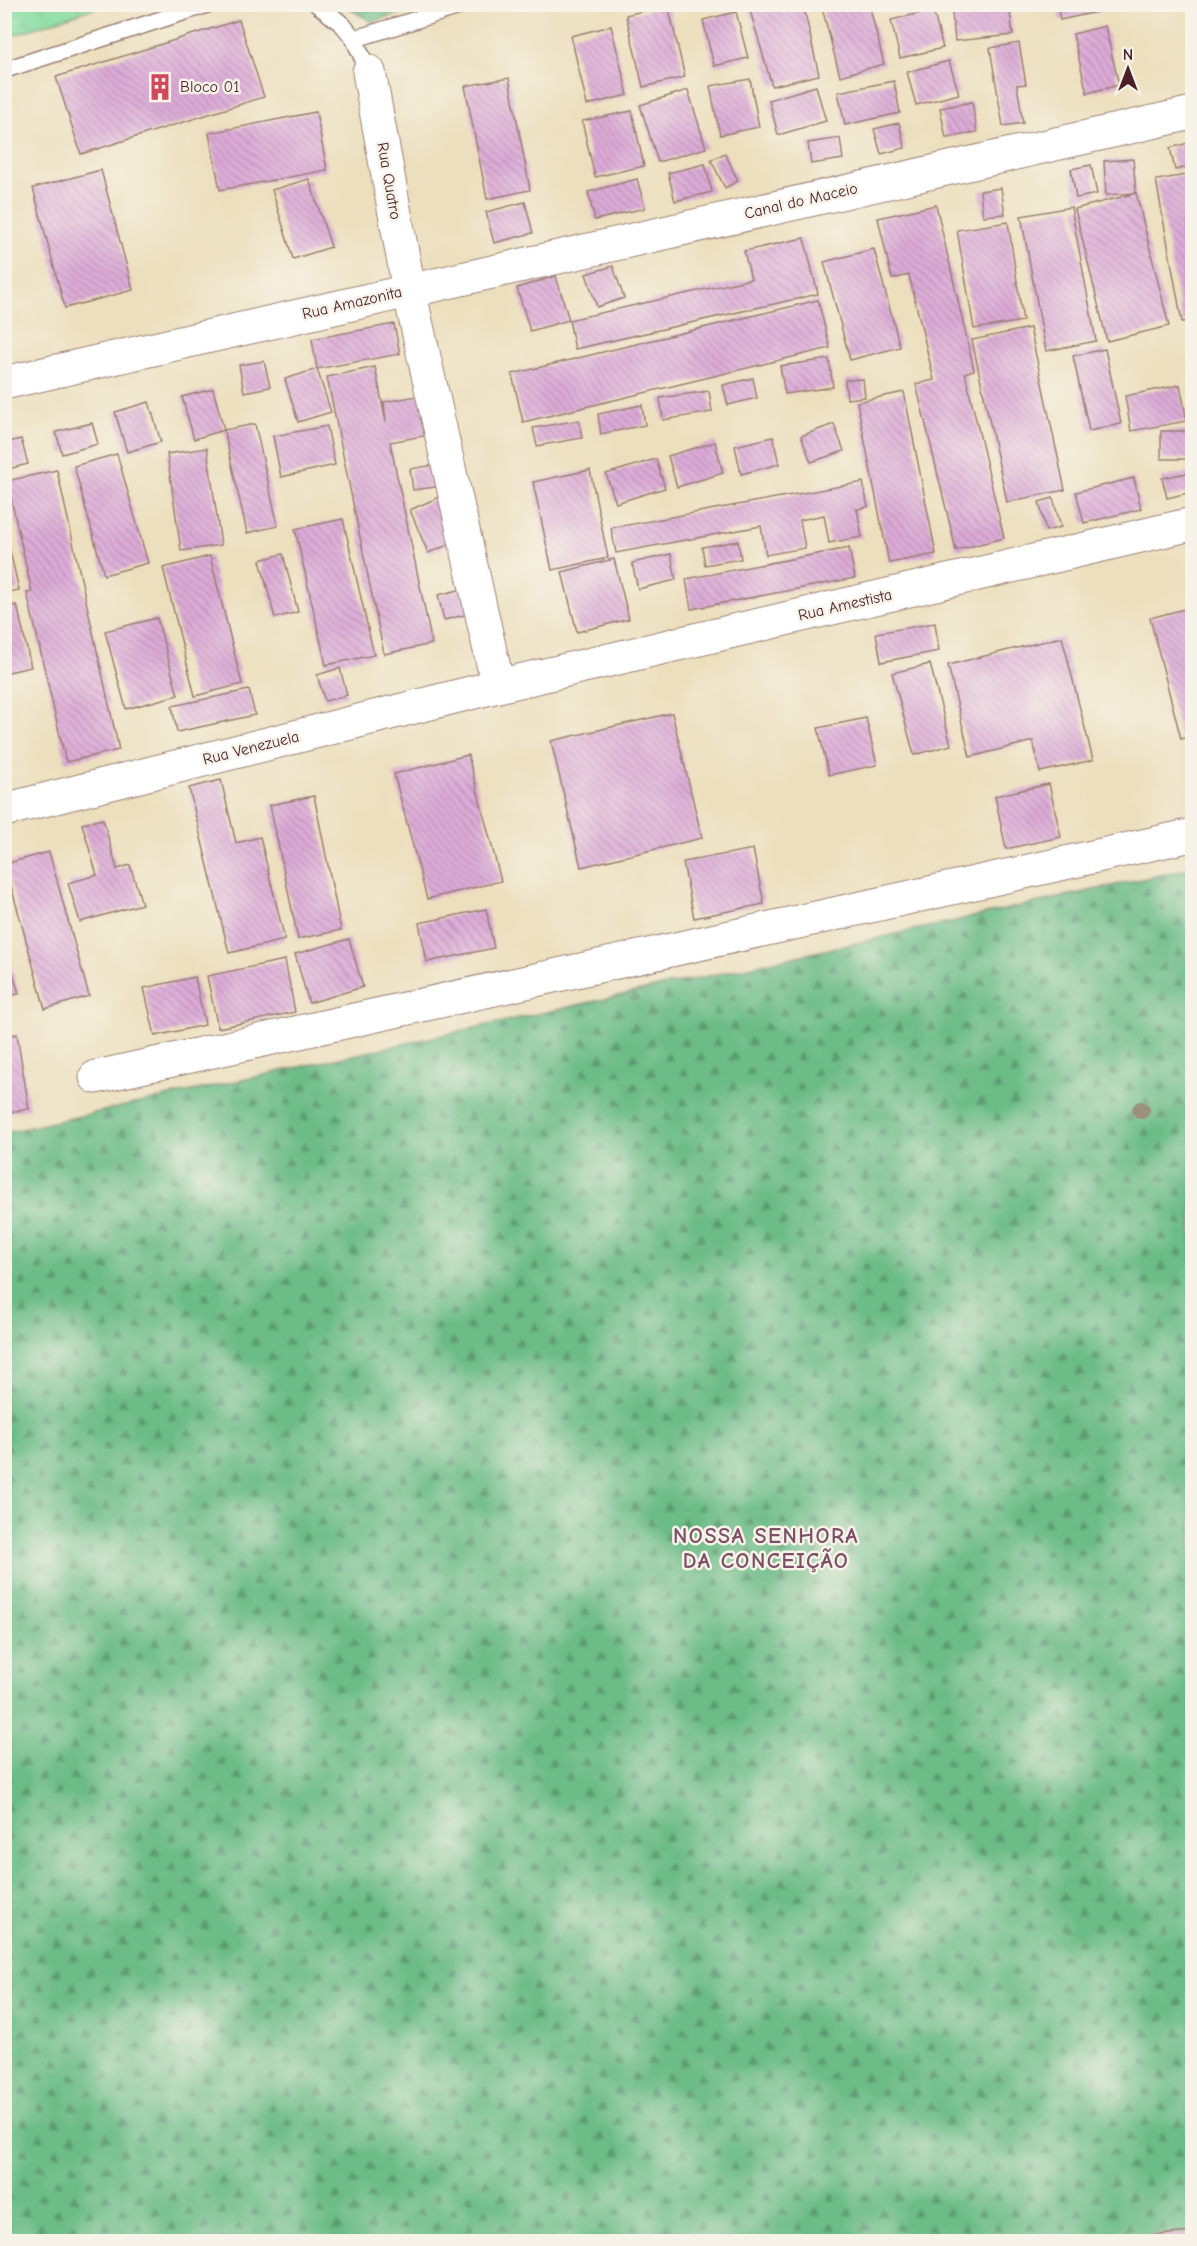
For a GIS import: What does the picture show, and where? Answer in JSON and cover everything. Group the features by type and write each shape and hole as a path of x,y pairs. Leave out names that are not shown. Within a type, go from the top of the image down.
{"street":[{"name":"Rua Quatro","path":"369,72 409,290"},
{"name":"Canal do Maceio","path":"409,290 1192,113"},
{"name":"Rua Amazonita","path":"4,383 409,290 498,687"},
{"name":"Rua Amestista","path":"498,687 1192,524"},
{"name":"Rua Venezuela","path":"4,810 498,687"},
{"path":"96,1077 1192,835"}],"lane":[{"path":"4,70 209,4"},
{"path":"317,4 343,25 354,39 369,72"},
{"path":"354,39 466,4"}],"green space":[{"path":"9,4 103,5 5,38 5,6"},
{"path":"343,5 426,5 372,22"},
{"path":"1192,868 1192,2232 1080,2242 10,2241 4,2229 4,1133"}],"building":[{"path":"758,4 803,4 819,75 772,86 749,7"},
{"path":"821,4 869,4 884,64 840,76"},
{"path":"951,4 1009,4 1013,35 955,41"},
{"path":"1057,4 1114,4 1115,8 1060,20"},
{"path":"668,5 685,77 643,87 626,15"},
{"path":"933,10 943,48 900,58 891,20"},
{"path":"736,12 748,58 714,66 703,20"},
{"name":"Bloco 01","path":"239,20 264,97 81,154 56,77"},
{"path":"611,26 628,95 587,105 571,36"},
{"path":"1105,26 1119,85 1087,93 1073,34"},
{"path":"1019,43 1026,84 1017,85 1023,123 1003,126 990,48"},
{"path":"949,61 959,94 916,105 907,72"},
{"path":"509,78 530,190 487,199 465,86"},
{"path":"750,79 759,127 720,135 710,86"},
{"path":"894,81 900,113 845,125 838,92"},
{"path":"816,86 826,121 778,135 769,100"},
{"path":"688,90 706,148 658,162 640,105"},
{"path":"972,102 977,132 946,138 940,108"},
{"path":"632,111 644,166 595,177 582,121"},
{"path":"316,112 327,170 220,190 209,133"},
{"path":"899,123 905,148 881,154 874,129"},
{"path":"840,138 843,159 811,164 808,143"},
{"path":"1192,142 1192,166 1175,170 1170,148"},
{"path":"725,153 738,181 725,188 711,160"},
{"path":"1133,159 1136,193 1106,195 1104,161"},
{"path":"705,164 712,192 675,201 668,173"},
{"path":"1091,165 1097,194 1076,198 1071,169"},
{"path":"101,170 133,290 65,308 33,188"},
{"path":"1192,174 1192,320 1182,322 1156,180"},
{"path":"309,179 331,247 293,259 272,190"},
{"path":"637,179 645,208 595,220 588,192"},
{"path":"1001,188 1005,214 983,216 980,191"},
{"path":"1136,193 1169,326 1107,341 1075,209"},
{"path":"525,202 533,233 494,243 486,212"},
{"path":"936,205 974,370 965,373 1004,538 956,550 916,384 934,380 909,275 892,279 878,218"},
{"path":"1071,207 1096,341 1046,351 1021,216"},
{"path":"1008,222 1023,321 974,329 957,230"},
{"path":"804,238 818,294 575,349 569,320 751,279 744,251"},
{"path":"874,249 900,347 850,360 824,262"},
{"path":"613,266 624,298 597,307 586,274"},
{"path":"556,276 569,320 530,331 517,288"},
{"path":"818,300 830,348 523,422 512,374"},
{"path":"394,324 400,354 317,369 312,339"},
{"path":"1030,328 1065,490 1007,502 972,340"},
{"path":"1105,349 1121,424 1089,431 1073,356"},
{"path":"829,359 833,387 785,394 780,366"},
{"path":"264,361 270,387 244,392 239,365"},
{"path":"375,367 386,422 384,402 422,395 429,435 390,442 432,644 384,654 327,377"},
{"path":"317,369 331,412 298,422 285,379"},
{"path":"753,378 757,398 728,405 723,385"},
{"path":"863,379 865,397 847,399 845,380"},
{"path":"1180,385 1187,421 1131,431 1125,396"},
{"path":"213,389 224,430 194,439 182,397"},
{"path":"709,391 712,412 663,420 660,398"},
{"path":"904,392 936,554 889,563 857,402"},
{"path":"149,402 161,442 127,452 115,412"},
{"path":"642,405 645,425 601,434 598,414"},
{"path":"579,420 582,438 537,446 533,428"},
{"path":"92,423 98,444 62,454 56,432"},
{"path":"255,424 278,526 247,533 224,430"},
{"path":"834,424 844,451 811,462 801,436"},
{"path":"327,426 335,465 281,477 273,436"},
{"path":"1161,431 1190,431 1190,459 1161,459"},
{"path":"773,437 779,464 741,474 735,446"},
{"path":"21,439 28,464 4,470 4,443"},
{"path":"715,442 723,473 677,487 668,456"},
{"path":"207,448 221,545 181,551 167,454"},
{"path":"117,454 148,563 104,575 74,466"},
{"path":"656,459 665,488 616,503 606,474"},
{"path":"439,464 442,486 413,490 410,469"},
{"path":"57,470 119,750 66,762 27,593 32,592 7,481"},
{"path":"590,470 608,558 552,570 533,482"},
{"path":"1192,472 1192,492 1167,498 1162,478"},
{"path":"1134,478 1141,509 1084,523 1076,492"},
{"path":"863,482 868,507 857,509 862,537 829,543 824,515 800,520 805,548 766,555 761,526 616,553 611,528"},
{"path":"439,497 458,541 428,553 410,510"},
{"path":"1053,498 1061,527 1046,531 1039,502"},
{"path":"343,519 374,655 326,665 295,529"},
{"path":"4,525 19,590 4,593"},
{"path":"738,541 741,559 705,565 702,547"},
{"path":"849,548 855,578 691,609 686,579"},
{"path":"283,554 298,612 275,618 260,560"},
{"path":"671,554 676,580 638,589 632,563"},
{"path":"210,556 242,684 195,696 163,568"},
{"path":"614,559 629,619 577,632 562,572"},
{"path":"467,588 473,613 444,620 438,595"},
{"path":"17,605 31,667 4,673 4,607"},
{"path":"1192,607 1192,736 1181,739 1150,618"},
{"path":"157,618 178,695 126,709 105,631"},
{"path":"935,623 939,651 881,662 876,633"},
{"path":"1062,637 1093,760 1040,772 1033,741 970,757 948,665"},
{"path":"930,664 951,745 914,755 892,673"},
{"path":"340,668 347,695 325,701 317,675"},
{"path":"249,690 255,715 177,732 172,706"},
{"path":"672,713 702,838 581,867 551,741"},
{"path":"866,718 877,765 829,775 818,728"},
{"path":"468,755 501,881 427,899 394,774"},
{"path":"221,780 236,843 260,837 285,940 229,953 189,788"},
{"path":"1049,784 1061,837 1006,849 995,796"},
{"path":"314,796 341,930 298,939 270,805"},
{"path":"103,819 117,869 130,865 142,904 80,922 68,883 97,875 82,824"},
{"path":"753,849 764,904 694,918 683,862"},
{"path":"49,852 89,996 45,1009 5,864"},
{"path":"486,909 494,948 427,962 419,923"},
{"path":"349,939 363,987 309,1003 295,954"},
{"path":"4,942 19,994 4,997"},
{"path":"285,960 295,1012 218,1028 207,976"},
{"path":"195,977 205,1025 155,1036 144,988"},
{"path":"17,1034 29,1109 5,1113 5,1036"},
{"path":"1192,2232 1192,2241 1100,2241 1100,2240"}],"place":[{"name":"Bloco 01","path":"160,87"}],"district":[{"name":"NOSSA SENHORA DA CONCEIÇÃO","path":"766,1548"}]}
